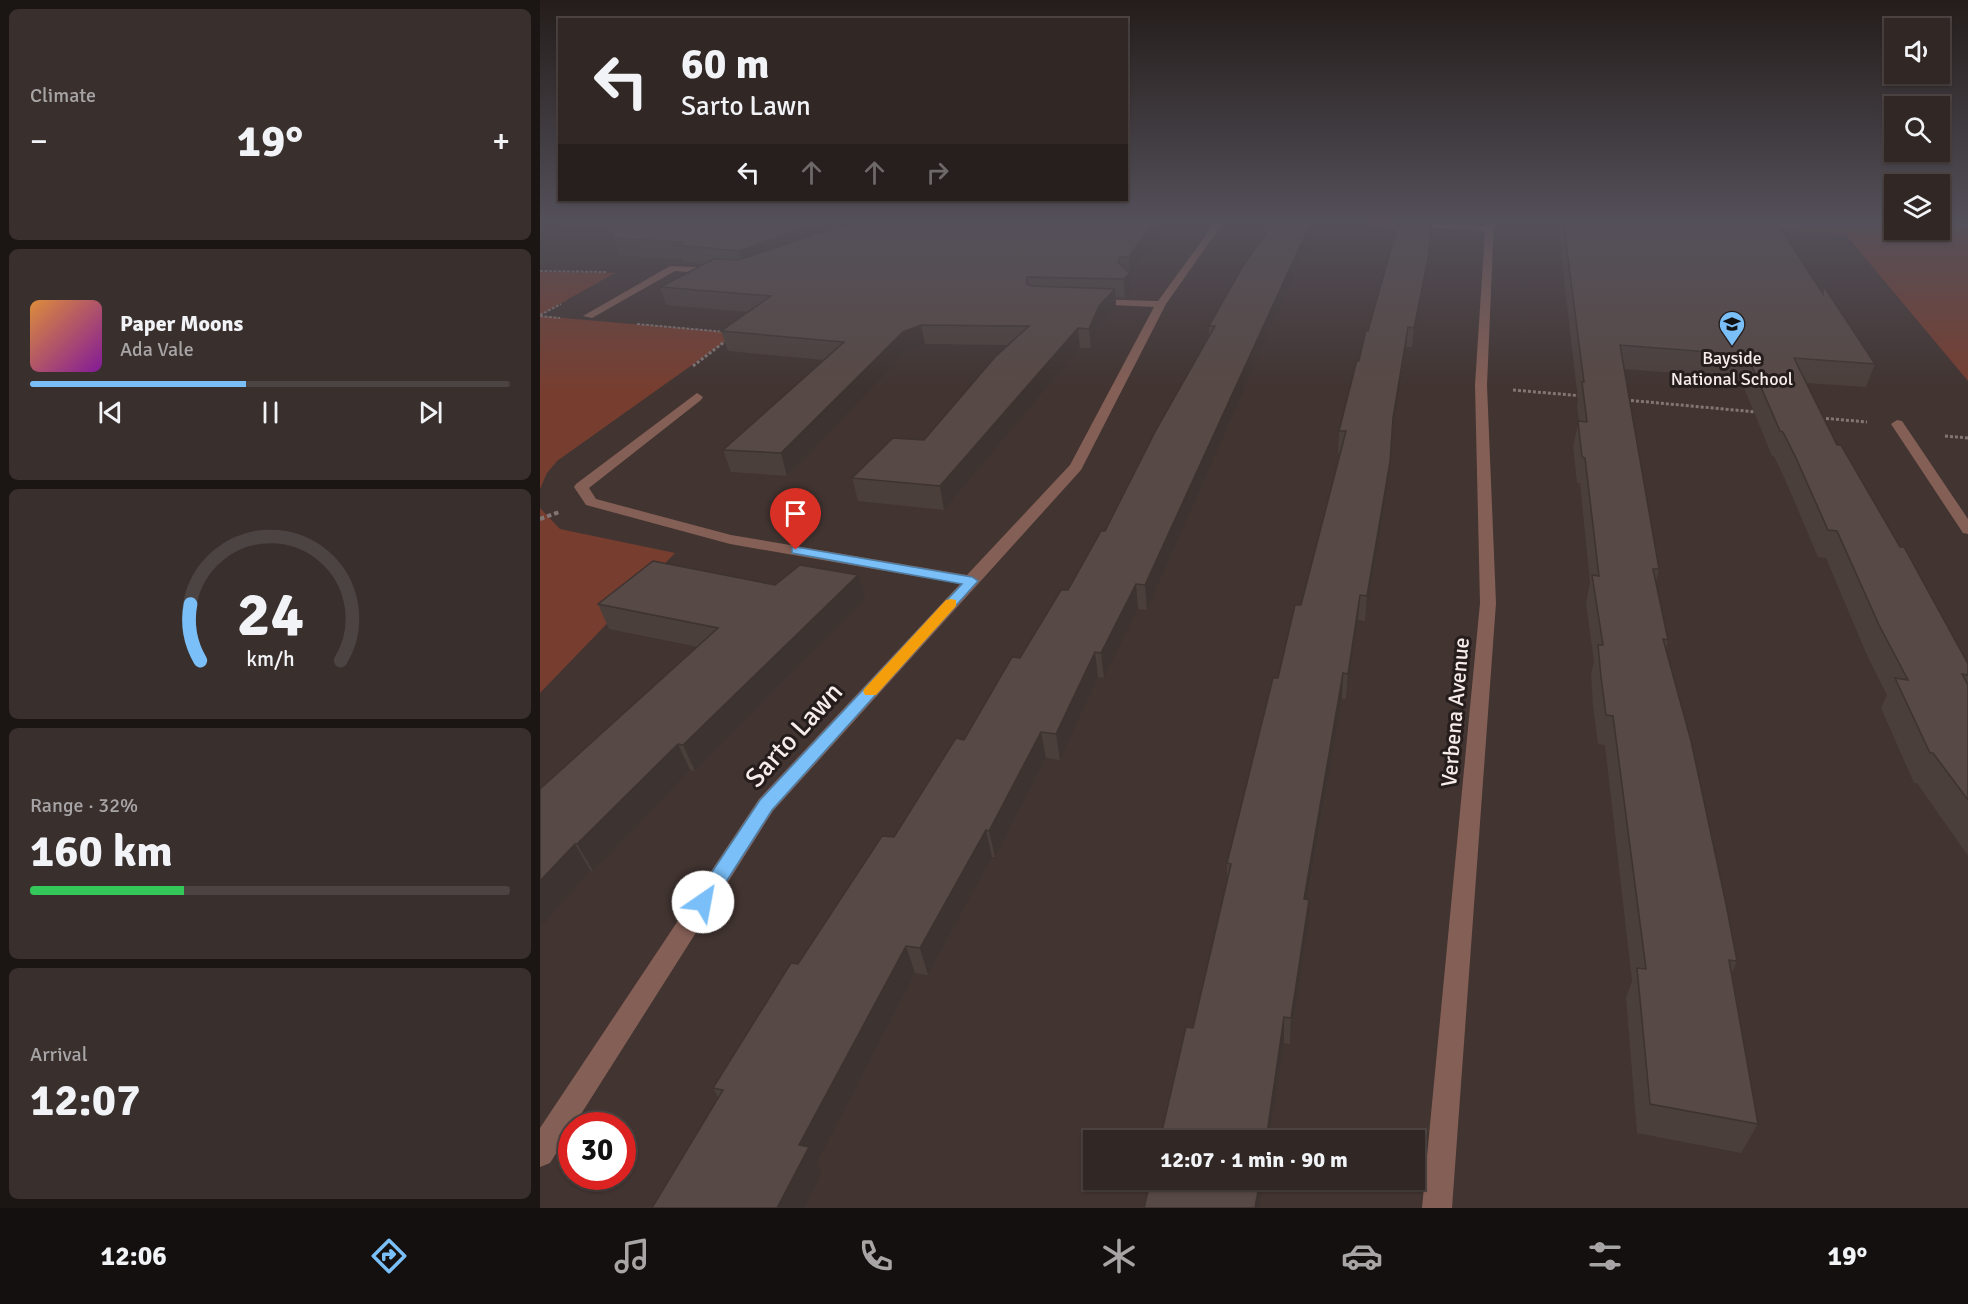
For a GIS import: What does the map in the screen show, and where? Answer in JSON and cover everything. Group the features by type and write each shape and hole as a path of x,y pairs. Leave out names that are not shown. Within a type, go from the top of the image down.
{"street":[{"path":"588,316 658,276"},
{"name":"Sarto Lawn","path":"540,1153 766,805 1076,467 1161,304 1181,276"},
{"name":"Verbena Avenue","path":"1437,1208 1488,603 1481,385 1487,276"},
{"path":"1081,300 1161,304"},
{"path":"697,397 581,487 591,502 730,539 972,581"},
{"path":"1897,424 1968,530"}],"path":[{"path":"635,324 725,332"},
{"path":"697,397 676,379 737,333"},
{"path":"1481,385 1590,397"},
{"path":"1626,400 1767,413"},
{"path":"1815,417 1897,424"}],"shaded area":[{"path":"540,276 609,276 540,315"},
{"path":"1881,276 1968,276 1968,381"},
{"path":"540,316 737,333 557,461 547,473 540,489"},
{"path":"540,508 560,529 675,553 540,693"}],"building":[{"path":"680,276 1127,276 1124,279 1027,277 1027,284 1032,286 1115,289 1099,306 1089,329 1078,328 940,486 852,478 893,438 924,440 995,357 1029,326 921,325 903,332 781,453 723,450 844,342 721,331 771,296 660,287"},
{"path":"1237,276 1286,276 1145,585 1136,584 1101,653 1095,652 1056,734 1041,732 989,831 986,830 920,948 906,946 799,1145 809,1147 777,1208 652,1208 723,1090 713,1088 791,963 798,964 882,836 894,837 956,738 964,740 1012,657 1020,658 1061,590 1068,590 1101,531 1105,531 1156,430 1215,326 1209,326"},
{"path":"1383,276 1424,276 1414,328 1408,327 1393,418 1390,462 1367,596 1360,595 1348,674 1343,673 1304,899 1309,900 1291,1018 1284,1017 1267,1130 1162,1130 1186,1027 1193,1028 1231,864 1227,863 1273,678 1278,678 1295,605 1301,605 1346,431 1339,431 1366,330 1368,331"},
{"path":"1570,276 1812,276 1823,294 1823,285 1875,364 1794,358 1837,445 1841,445 1900,547 1904,547 1968,664 1968,675 1962,674 1968,685 1968,800 1933,753 1930,753 1895,678 1908,680 1879,625 1837,531 1828,530 1796,458 1783,432 1780,431 1747,355 1620,345 1659,569 1653,569 1668,640 1663,639 1691,741 1726,904 1737,961 1729,960 1758,1124 1650,1104 1637,968 1646,969 1613,716 1606,715 1598,645 1603,645 1592,575 1599,576 1585,458 1582,457 1578,421 1587,422 1582,382 1584,382"},
{"path":"653,561 775,585 800,565 858,575 683,745 678,744 540,881 540,789 718,628 598,604"},
{"path":"1148,1190 1258,1190 1255,1208 1144,1208"}],"slow traffic":[{"path":"870,691 951,603"}],"place":[{"name":"Bayside National School","path":"1732,347"}],"route":[{"path":"703,902 766,805 972,581 796,550"}]}
